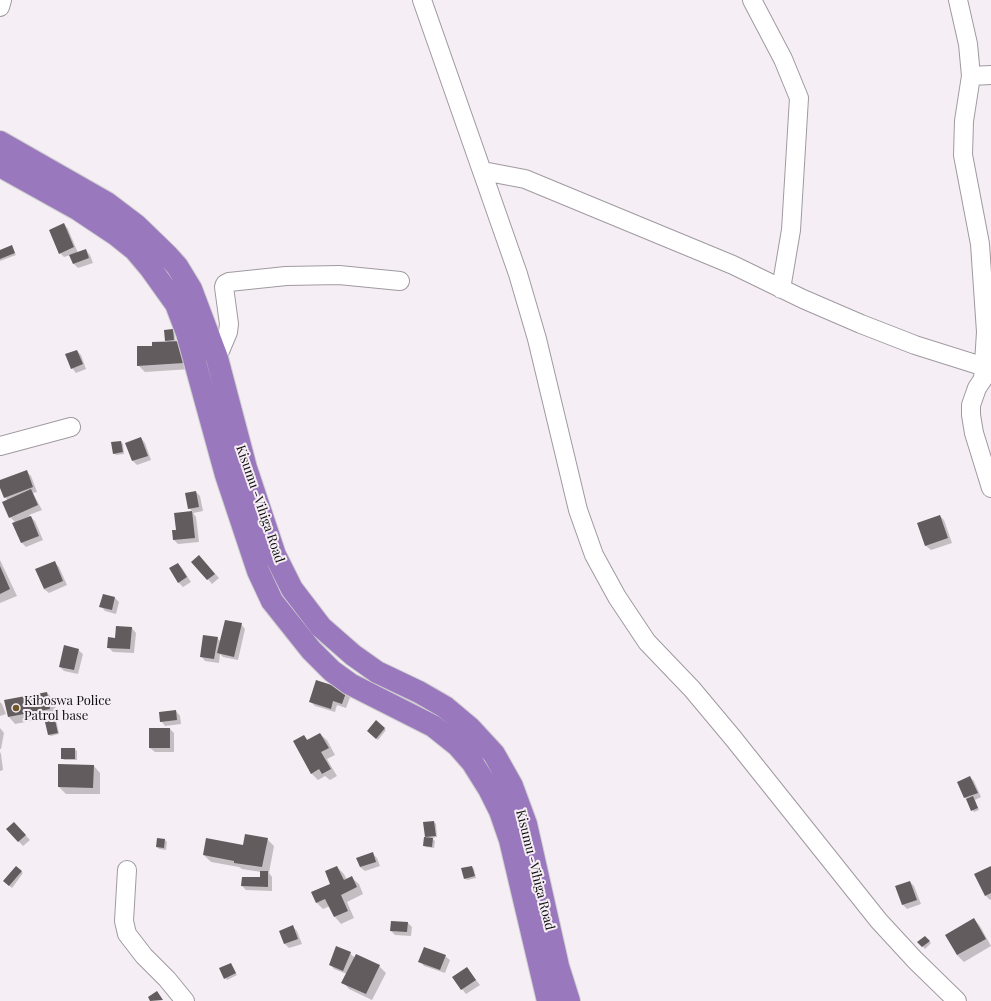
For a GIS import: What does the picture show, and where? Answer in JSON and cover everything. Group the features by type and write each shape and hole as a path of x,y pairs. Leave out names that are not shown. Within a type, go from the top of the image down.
{"highway":[{"name":"Kisumu -Vihiga Road","path":"0,142 107,203 136,225 177,266 191,288 217,358 246,468 275,555 292,590 321,627 353,655 377,672 419,692 445,707 470,728 494,754 512,786 526,824 558,966 569,1001"},
{"name":"Kisumu -Vihiga Road","path":"0,166 79,210 115,234 135,250 151,269 176,304 187,333 226,475 258,571 272,601 310,650 332,671 350,684 433,726 458,746 472,762 490,789 500,811 510,840 548,1001"}],"street":[{"path":"0,7 2,0"},
{"path":"422,0 518,274 535,331 578,510 594,555 617,597 647,642 692,689 733,738 879,921 915,960 957,1001"},
{"path":"752,0 783,59 799,98 791,230 781,289"},
{"path":"958,0 968,44 971,76 964,121 963,155 980,244 988,311 986,332 987,368 977,388 971,405 971,415 974,433 991,488"},
{"path":"971,76 991,75"},
{"path":"483,171 525,179 733,265 802,300 915,345 987,368"},
{"path":"217,358 228,332 229,324 224,288 225,284 229,282 286,276 339,275 400,281"},
{"path":"0,446 71,427"},
{"path":"126,870 124,921 126,934 185,1001"}],"building":[{"path":"64,223 74,247 59,254 49,230"},
{"path":"12,245 15,253 0,259 0,250"},
{"path":"86,249 89,258 73,264 69,255"},
{"path":"173,329 174,340 165,341 164,330"},
{"path":"184,341 184,363 137,366 137,346 152,346 152,342"},
{"path":"77,350 83,364 71,369 65,354"},
{"path":"141,437 148,456 132,461 125,443"},
{"path":"121,441 123,452 113,454 111,442"},
{"path":"27,470 33,487 4,498 0,488 0,480"},
{"path":"31,489 38,505 9,518 2,502"},
{"path":"196,491 199,507 188,509 185,493"},
{"path":"192,511 195,538 173,540 172,530 176,530 174,513"},
{"path":"940,515 948,538 925,546 917,523"},
{"path":"31,516 39,536 21,543 12,523"},
{"path":"199,555 215,574 207,580 191,562"},
{"path":"55,561 63,581 44,589 35,569"},
{"path":"178,563 187,577 178,583 169,568"},
{"path":"0,566 10,589 0,594"},
{"path":"103,594 115,597 112,610 99,607"},
{"path":"225,620 242,623 234,657 217,653"},
{"path":"116,626 132,627 130,649 107,648 108,637 115,638"},
{"path":"203,635 218,637 214,659 200,657"},
{"path":"64,645 79,649 74,670 59,667"},
{"path":"316,680 347,690 342,704 333,701 331,709 309,702"},
{"path":"47,692 50,709 8,717 4,700"},
{"path":"176,710 177,720 160,722 159,712"},
{"path":"55,720 58,733 48,735 45,722"},
{"path":"376,720 385,728 376,739 367,731"},
{"path":"149,728 170,728 170,748 149,748"},
{"path":"320,733 329,748 321,752 331,769 322,774 319,769 311,774 293,741 304,735 307,740"},
{"path":"61,748 75,748 75,759 61,759"},
{"path":"58,764 94,765 93,788 58,787"},
{"path":"970,776 978,793 964,798 957,782"},
{"path":"973,796 978,808 971,811 966,799"},
{"path":"434,821 436,836 425,837 423,822"},
{"path":"14,822 26,835 18,842 6,829"},
{"path":"245,834 268,838 262,867 234,863 234,861 203,855 206,838 243,845"},
{"path":"424,837 433,838 432,847 423,846"},
{"path":"157,838 165,839 164,848 156,847"},
{"path":"373,852 376,862 360,867 356,858"},
{"path":"16,866 22,871 9,886 3,881"},
{"path":"337,866 344,880 352,876 357,887 341,895 348,911 334,917 325,899 316,903 311,892 330,884 325,871"},
{"path":"472,866 475,876 464,879 461,868"},
{"path":"991,866 991,893 985,896 974,874"},
{"path":"260,871 268,871 268,887 241,886 242,877 260,877"},
{"path":"910,881 917,900 902,905 895,886"},
{"path":"974,918 986,939 957,955 945,935"},
{"path":"391,921 408,922 407,932 390,931"},
{"path":"293,925 298,939 284,944 279,931"},
{"path":"925,936 930,941 922,947 917,942"},
{"path":"336,946 351,952 343,971 329,965"},
{"path":"424,947 446,955 440,970 418,962"},
{"path":"356,954 380,965 366,994 341,983"},
{"path":"231,963 236,973 224,979 219,968"},
{"path":"467,967 476,980 461,990 452,977"},
{"path":"157,991 163,1000 150,1001 148,997"}],"place":[{"name":"Kiboswa Police Patrol base","path":"16,708"}]}
